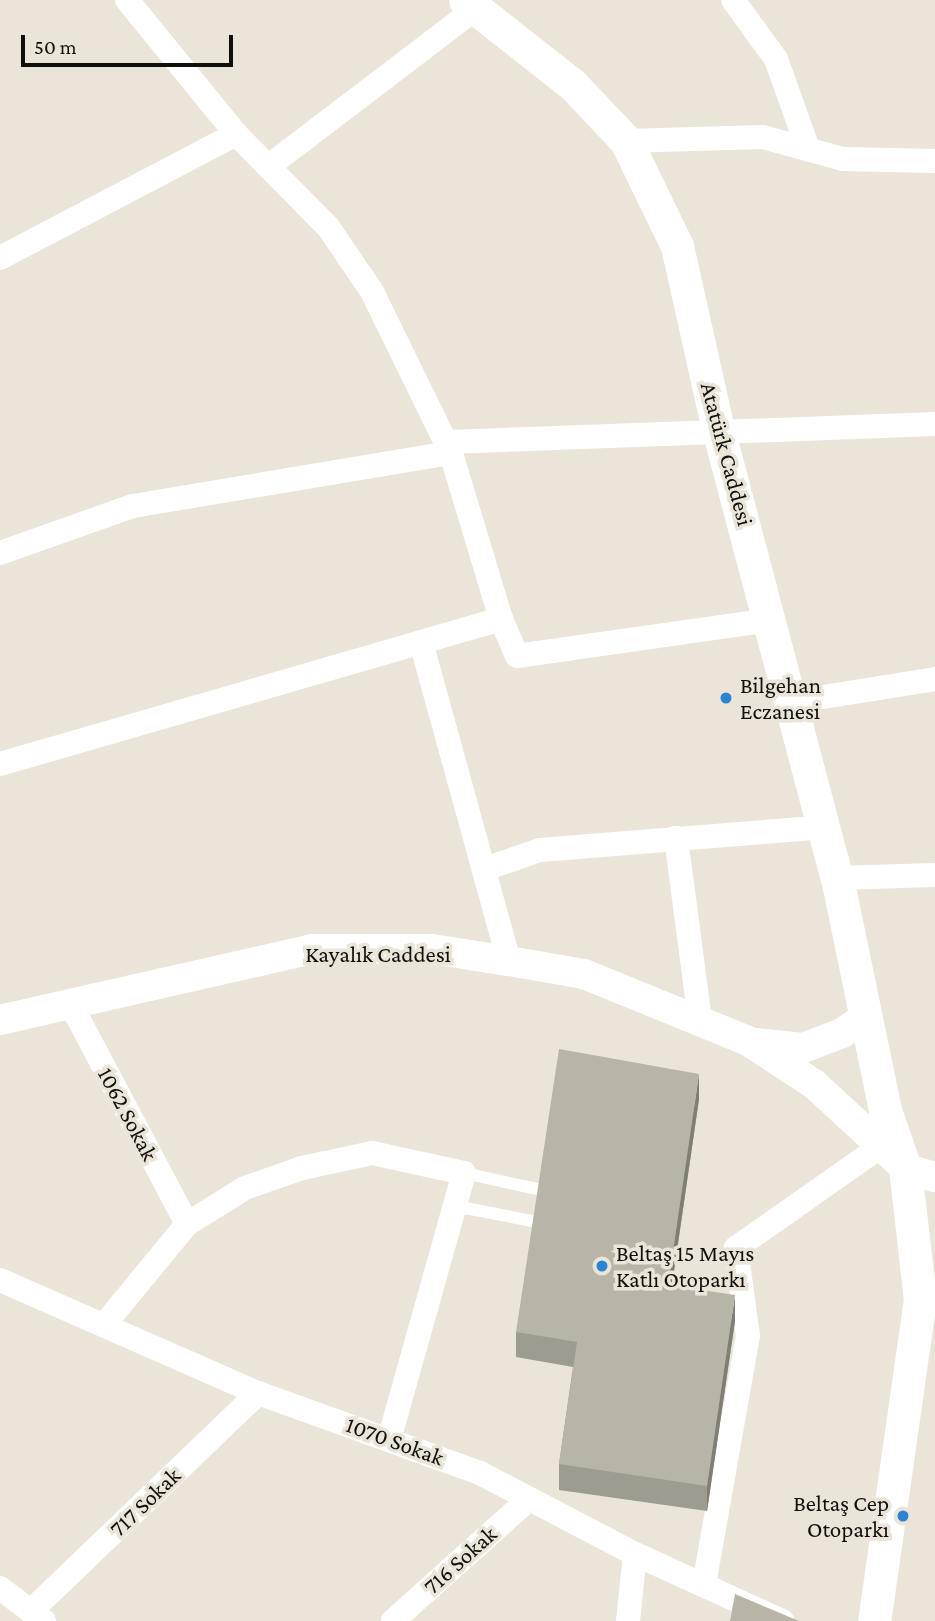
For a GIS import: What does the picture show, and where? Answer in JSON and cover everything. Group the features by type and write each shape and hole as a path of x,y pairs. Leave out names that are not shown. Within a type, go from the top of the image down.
{"main road":[{"name":"Atatürk Caddesi","path":"470,5 573,85 626,141 677,246 718,429 771,620 837,877 886,1110 920,1172 920,1300 874,1621"},
{"name":"Atatürk Caddesi","path":"860,983 877,1012 891,1089 886,1110"}],"street":[{"path":"127,0 236,134 328,227 371,290 449,447 501,620 517,656 771,620"},
{"path":"733,0 776,59 808,149"},
{"path":"268,166 470,5"},
{"path":"0,258 236,134"},
{"path":"626,141 764,137 843,159 934,163"},
{"path":"0,553 133,506 449,447 718,429 935,424"},
{"path":"0,764 501,620"},
{"path":"421,642 509,961"},
{"path":"792,702 935,679"},
{"path":"485,869 540,850 824,827"},
{"path":"676,838 700,1020"},
{"path":"837,877 935,875"},
{"name":"Kayalık Caddesi","path":"0,1020 313,949 432,949 509,961 584,974 748,1041 814,1084 881,1146 920,1172"},
{"name":"1062 Sokak","path":"70,1003 187,1224"},
{"name":"Kayalık Caddesi","path":"748,1041 803,1048 842,1033 867,1016"},
{"path":"704,1586 748,1336 736,1248 881,1146"},
{"path":"104,1325 187,1224 245,1188 302,1168 373,1153 464,1173 390,1437"},
{"name":"1070 Sokak","path":"0,1280 258,1393 390,1437 480,1473 635,1554 782,1621"},
{"name":"717 Sokak","path":"37,1616 258,1393"},
{"name":"716 Sokak","path":"393,1621 528,1500"},
{"path":"628,1621 635,1554"},
{"path":"0,1588 37,1616"}],"lane":[{"path":"464,1173 542,1190"},
{"path":"455,1206 537,1222"}],"building":[{"name":"Beltaş 15 Mayıs Katlı Otoparkı","path":"559,1049 699,1074 668,1285 735,1295 707,1486 559,1464 577,1342 516,1332"},
{"path":"735,1594 799,1621 730,1621"}],"place":[{"name":"Bilgehan Eczanesi","path":"726,698"},
{"name":"Beltaş 15 Mayıs Katlı Otoparkı","path":"602,1266"},
{"name":"Beltaş Cep Otoparkı","path":"903,1516"}]}
